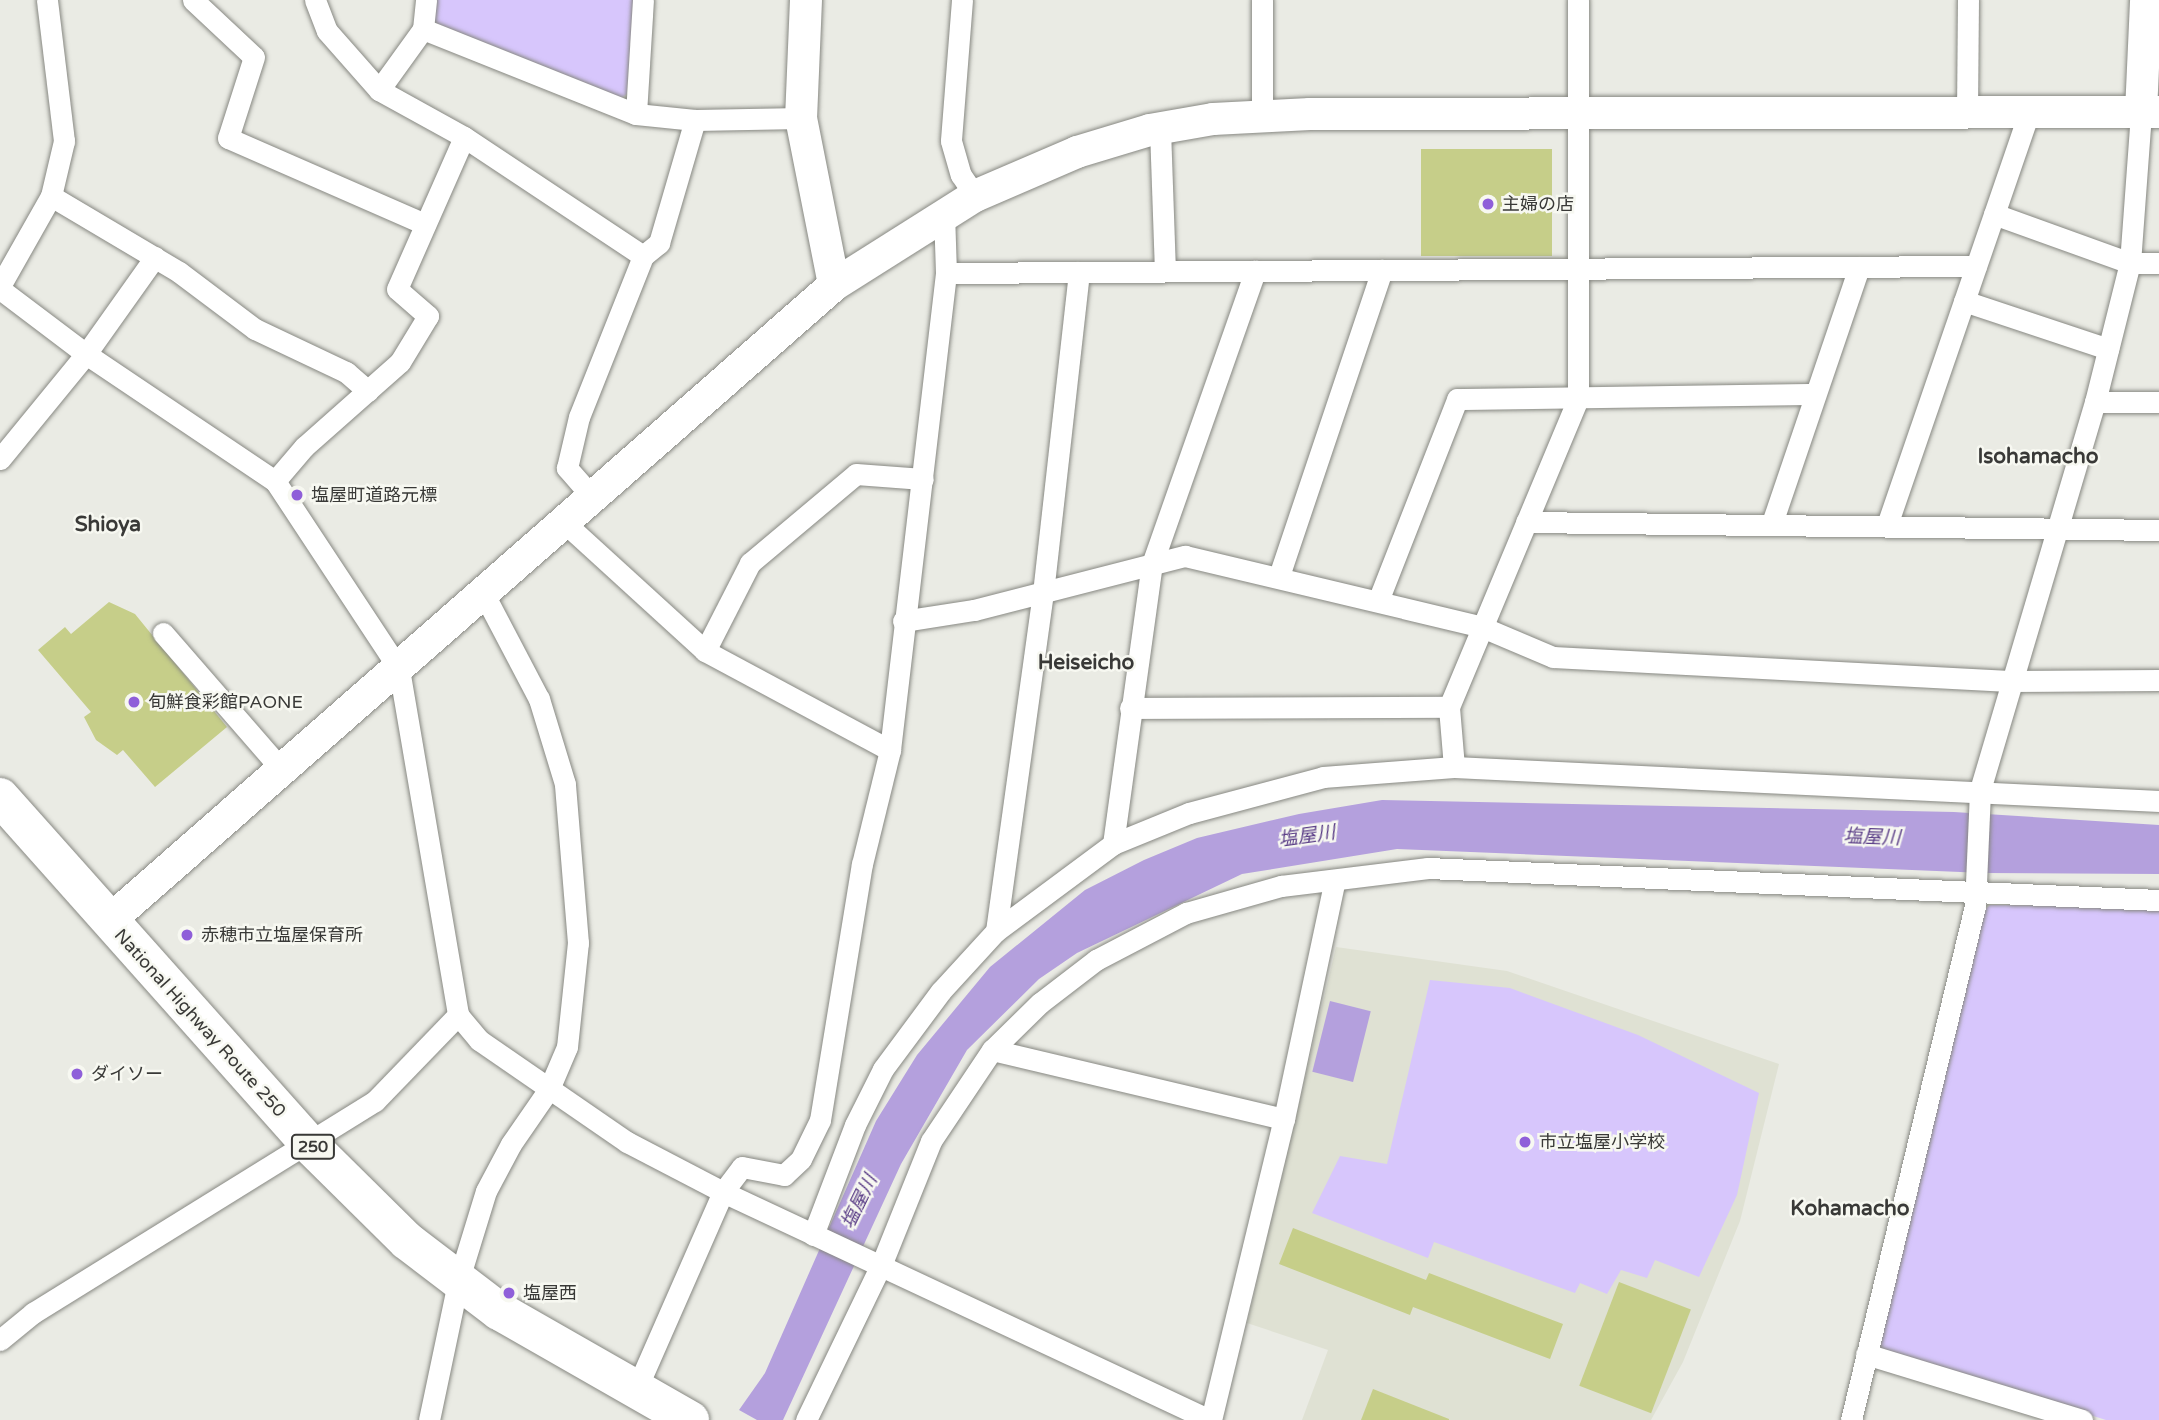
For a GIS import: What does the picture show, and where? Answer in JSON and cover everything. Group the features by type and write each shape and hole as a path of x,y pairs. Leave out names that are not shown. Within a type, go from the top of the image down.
{"highway":[{"name":"National Highway Route 250","path":"0,797 108,922 310,1145 369,1206 458,1282 545,1339 691,1420"}],"street":[{"path":"47,0 64,141 51,196 0,288 86,354 275,481 399,669 458,1016 479,1040 549,1089 627,1142 723,1192 882,1264 1166,1410 1211,1420 1284,1119 1335,880"},
{"path":"193,0 254,57 228,138 425,224"},
{"path":"316,0 327,32 379,90 464,137 643,256"},
{"path":"379,90 424,29 426,0"},
{"path":"636,114 643,0"},
{"path":"806,0 801,118 834,285"},
{"path":"962,0 951,141 961,175 975,195"},
{"path":"1262,0 1262,117"},
{"path":"1454,767 1449,706 1578,398 1578,0"},
{"path":"1967,113 1968,0"},
{"path":"1851,1420 1975,906 1973,892 1980,790 2054,529 2095,402 2130,263 2150,112 2146,0"},
{"path":"424,29 636,114 695,120 801,118"},
{"path":"108,922 595,500 834,285 975,195 1077,152 1160,129 1262,117 2150,112"},
{"path":"1887,525 2029,113"},
{"path":"595,500 567,468 579,417 643,256 659,243 695,120"},
{"path":"1160,129 1165,271"},
{"path":"275,481 304,447 400,362 428,316 397,289 464,137"},
{"path":"51,196 155,257 255,329 346,372 368,391"},
{"path":"636,1390 723,1192 742,1167 784,1175 801,1159 820,1120 862,864 890,750 903,621 923,479 946,273 944,214"},
{"path":"1994,214 2130,263 2159,262"},
{"path":"0,459 86,354 155,257"},
{"path":"946,273 1976,266"},
{"path":"1772,523 1859,267"},
{"path":"1279,576 1382,270"},
{"path":"1113,844 1152,564 1255,271"},
{"path":"996,931 1043,593 1079,272"},
{"path":"1964,301 2108,349"},
{"path":"1378,601 1457,399 1815,394"},
{"path":"2095,402 2159,402"},
{"path":"705,651 750,563 856,474 923,479"},
{"path":"1526,522 1772,523 2159,530"},
{"path":"566,524 705,651 890,750"},
{"path":"903,621 974,610 1185,556 1279,576 1482,627 1553,657 2009,681 2159,680"},
{"path":"429,1420 458,1282 486,1191 511,1144 549,1089 567,1047 578,943 570,804 539,699 485,596"},
{"path":"163,633 283,771"},
{"path":"1130,708 1449,706"},
{"path":"813,1235 855,1125 883,1069 941,991 996,931 1113,844 1189,813 1323,777 1454,767 1980,790 2159,801"},
{"path":"806,1420 882,1264 931,1140 992,1050 1040,1003 1096,960 1186,913 1281,886 1428,868 2159,900"},
{"path":"0,1340 33,1313 310,1145 375,1101 458,1016"},
{"path":"992,1050 1284,1119"},
{"path":"1866,1354 2082,1420"}],"shaded area":[{"path":"433,0 634,0 627,94 618,100 437,27 432,17"},
{"path":"1990,905 2159,907 2159,1420 2106,1420 1879,1348 1977,917"},
{"name":"市立塩屋小学校","path":"1336,947 1507,971 1779,1064 1740,1221 1683,1362 1651,1420 1302,1420 1328,1350 1247,1323"},
{"path":"1430,980 1510,988 1638,1035 1759,1093 1737,1195 1699,1277 1655,1260 1647,1278 1621,1270 1607,1294 1580,1283 1575,1293 1434,1242 1428,1258 1312,1213 1340,1156 1387,1164"}],"water":[{"name":"塩屋川","path":"1382,800 1954,812 2159,825 2159,874 1985,873 1397,849 1242,874 1077,953 1039,979 967,1050 901,1164 783,1420 757,1420 739,1410 765,1373 876,1121 917,1055 990,967 1085,890 1144,860 1197,838 1299,814"},
{"path":"1330,1001 1371,1011 1353,1082 1312,1072"}],"building":[{"name":"主婦の店","path":"1421,149 1552,149 1552,256 1421,256"},
{"path":"109,602 135,614 227,727 155,787 123,750 117,755 96,740 84,717 91,712 38,650 65,627 71,634"},
{"path":"1293,1228 1426,1280 1429,1273 1563,1324 1550,1359 1413,1307 1410,1315 1279,1264"},
{"path":"1619,1282 1691,1310 1651,1413 1579,1386"},
{"path":"1373,1389 1449,1419 1449,1420 1361,1420"}],"place":[{"name":"主婦の店","path":"1488,204"},
{"name":"塩屋町道路元標","path":"297,495"},
{"name":"旬鮮食彩館PAONE","path":"134,702"},
{"name":"赤穂市立塩屋保育所","path":"187,935"},
{"name":"ダイソー","path":"77,1074"},
{"name":"市立塩屋小学校","path":"1525,1142"},
{"name":"塩屋西","path":"509,1293"}],"district":[{"name":"Isohamacho","path":"2038,457"},
{"name":"Shioya","path":"108,525"},
{"name":"Heiseicho","path":"1086,663"},
{"name":"Kohamacho","path":"1850,1209"}]}
